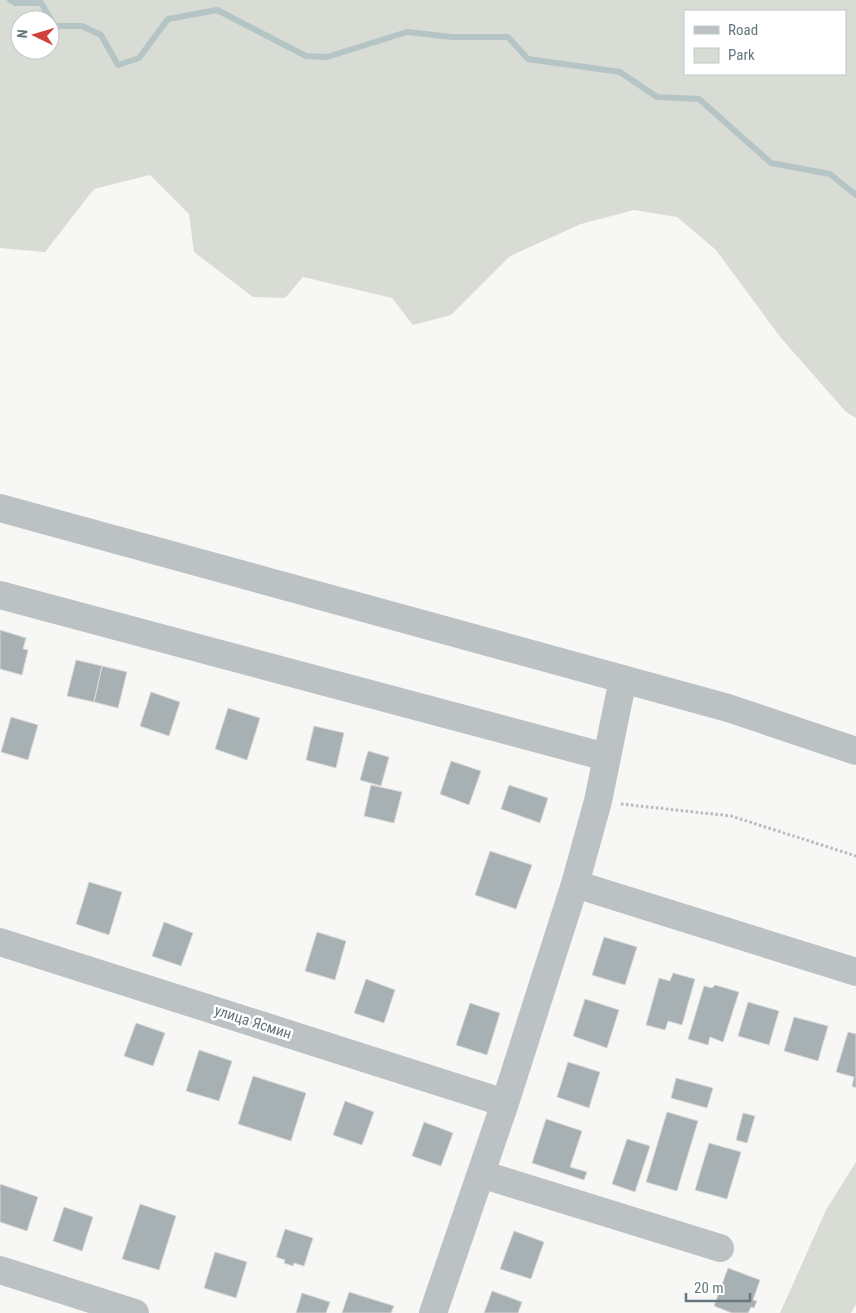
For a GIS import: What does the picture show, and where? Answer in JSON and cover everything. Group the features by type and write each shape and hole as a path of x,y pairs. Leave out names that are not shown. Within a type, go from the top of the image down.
{"street":[{"path":"0,508 728,708 856,751"},
{"path":"0,595 606,757"},
{"path":"433,1313 505,1103 575,884 598,801 623,679"},
{"path":"575,884 856,972"},
{"name":"улица Ясмин","path":"0,942 505,1103"},
{"path":"481,1174 720,1248"},
{"path":"0,1270 135,1313"}],"path":[{"path":"598,801 731,816 856,856"}],"green space":[{"path":"0,0 856,0 856,418 846,412 781,338 716,250 677,217 634,210 581,224 510,256 451,315 413,325 392,298 303,277 285,298 253,297 194,252 189,214 150,175 94,189 45,252 0,248"},
{"path":"856,1162 856,1304 851,1313 780,1313 826,1210"}],"building":[{"path":"0,630 26,638 23,649 28,650 22,675 0,669"},
{"path":"76,660 102,666 94,702 67,696"},
{"path":"102,666 127,672 118,708 94,702"},
{"path":"151,692 180,702 169,736 140,726"},
{"path":"228,708 260,718 247,760 215,749"},
{"path":"11,717 38,725 28,760 1,752"},
{"path":"314,726 344,733 336,768 306,760"},
{"path":"368,751 389,757 381,786 360,780"},
{"path":"451,761 481,771 469,805 440,794"},
{"path":"371,785 402,792 394,823 364,816"},
{"path":"509,785 548,798 540,823 501,809"},
{"path":"490,851 532,865 516,909 475,895"},
{"path":"89,882 122,892 109,935 76,924"},
{"path":"164,922 193,933 181,966 152,956"},
{"path":"317,932 346,941 335,980 305,971"},
{"path":"604,937 637,947 625,985 592,975"},
{"path":"673,973 695,979 682,1025 668,1021 665,1030 646,1025 659,978 670,981"},
{"path":"366,979 395,990 384,1023 354,1013"},
{"path":"715,985 739,992 723,1042 710,1037 708,1045 688,1039 704,986 712,988"},
{"path":"585,999 619,1010 607,1048 573,1036"},
{"path":"748,1002 779,1011 769,1045 738,1036"},
{"path":"470,1003 500,1013 487,1055 456,1045"},
{"path":"794,1017 828,1026 818,1061 784,1051"},
{"path":"136,1023 165,1033 153,1066 124,1056"},
{"path":"848,1032 856,1034 856,1088 852,1086 854,1077 836,1072"},
{"path":"199,1050 232,1061 219,1101 186,1091"},
{"path":"568,1062 600,1072 589,1108 557,1097"},
{"path":"253,1076 306,1093 291,1141 238,1124"},
{"path":"676,1078 713,1088 707,1108 671,1098"},
{"path":"345,1101 374,1112 362,1145 333,1135"},
{"path":"667,1112 698,1121 677,1191 646,1182"},
{"path":"743,1113 755,1116 747,1143 736,1140"},
{"path":"546,1119 582,1131 570,1167 587,1172 584,1180 532,1163"},
{"path":"424,1122 453,1133 441,1166 412,1156"},
{"path":"627,1139 650,1146 635,1192 612,1184"},
{"path":"709,1143 741,1152 727,1199 695,1190"},
{"path":"0,1184 38,1197 27,1231 0,1222"},
{"path":"140,1204 176,1216 159,1270 122,1259"},
{"path":"64,1207 93,1217 82,1251 53,1241"},
{"path":"285,1229 313,1238 304,1266 294,1263 293,1266 284,1263 285,1260 276,1257"},
{"path":"514,1231 544,1242 531,1279 500,1269"},
{"path":"215,1252 247,1262 236,1298 204,1288"},
{"path":"728,1268 760,1280 753,1300 757,1301 754,1308 751,1307 748,1313 732,1313 714,1306"},
{"path":"492,1291 522,1302 518,1313 484,1313"},
{"path":"349,1292 394,1306 391,1313 342,1313"},
{"path":"302,1293 330,1302 326,1313 296,1313"}],"waterway":[{"path":"10,0 15,3 41,3 55,26 82,26 101,35 118,65 139,58 168,19 217,10 306,56 327,57 407,32 452,37 508,37 528,59 620,72 657,97 699,99 771,163 830,174 856,195"}]}
